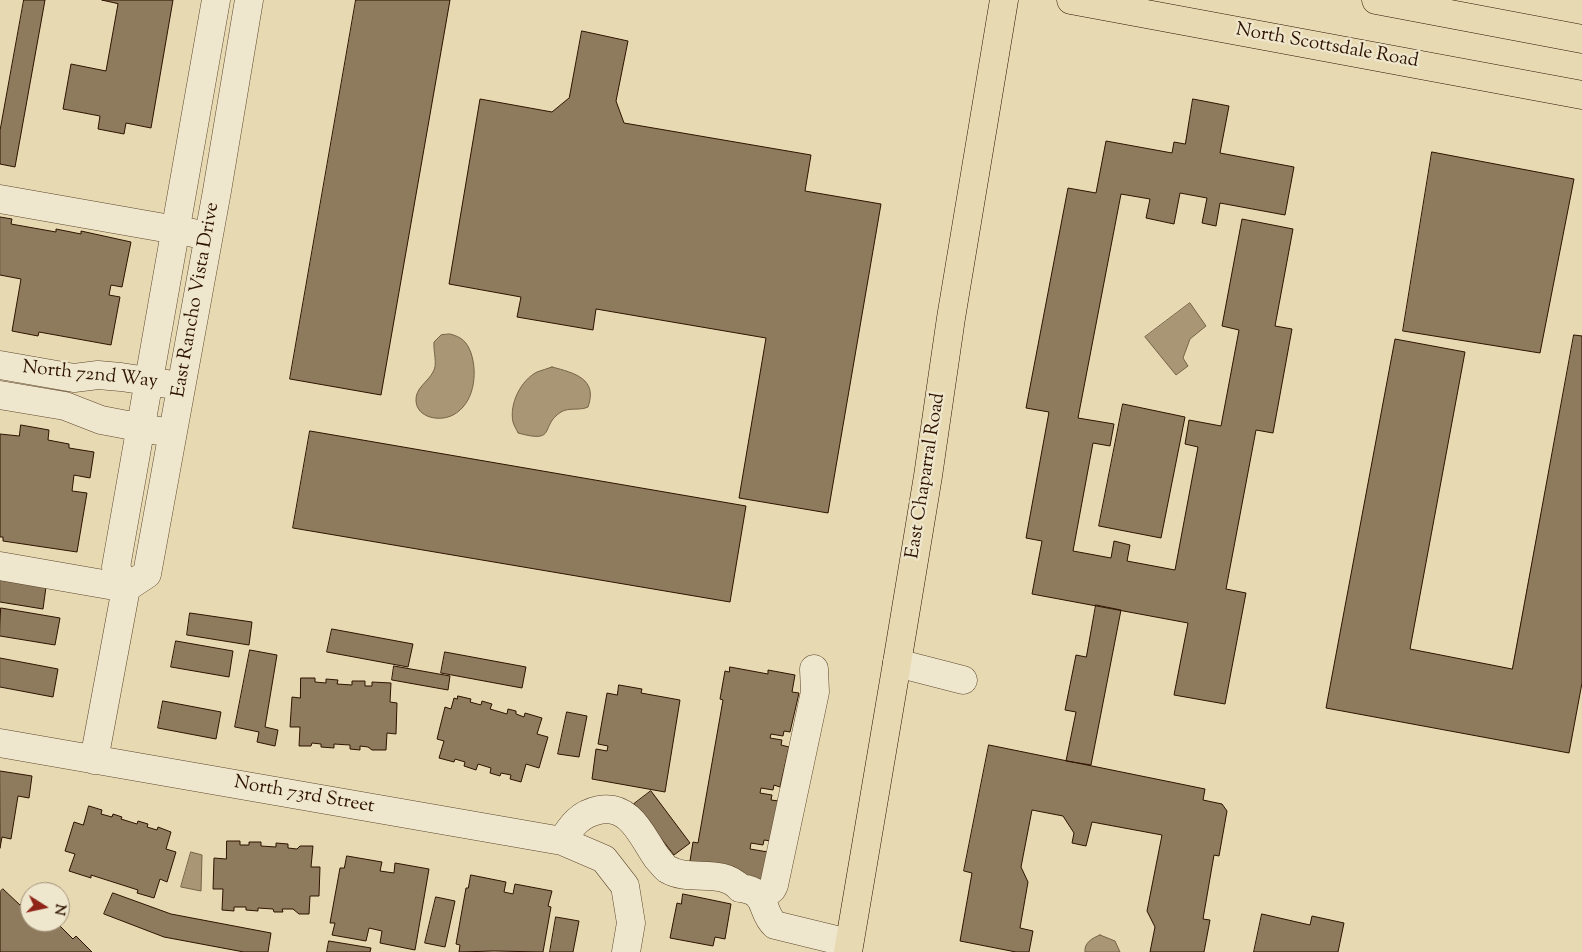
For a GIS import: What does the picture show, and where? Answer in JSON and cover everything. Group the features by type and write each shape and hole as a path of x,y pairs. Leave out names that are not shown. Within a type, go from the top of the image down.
{"main road":[{"name":"East Chaparral Road","path":"849,948 928,476 951,318 1004,0"},
{"name":"North Scottsdale Road","path":"1071,0 1582,95"},
{"path":"1376,0 1582,39"}],"street":[{"name":"East Rancho Vista Drive","path":"216,0 116,567 126,588 147,574 249,0"},
{"path":"0,199 208,236"},
{"name":"North 72nd Way","path":"0,365 74,378 98,375 181,387"},
{"name":"North 72nd Way","path":"0,395 65,406 101,420 172,433"},
{"path":"0,566 126,588 94,760"},
{"path":"897,663 963,680"},
{"path":"562,840 572,826 585,814 601,809 621,812 639,828 646,842 667,869 698,877 705,884 724,889 750,893 772,889 815,692 814,669"},
{"name":"North 73rd Street","path":"0,743 562,840 604,859 625,886 631,923 626,952"},
{"path":"750,893 769,920 775,925 849,948"}],"shaded area":[{"path":"1190,303 1206,326 1190,339 1183,358 1188,366 1176,375 1145,337"},
{"path":"450,334 461,338 471,353 474,370 472,388 466,404 453,415 442,418 430,417 417,407 416,396 434,369 434,342 441,335"},
{"path":"552,367 576,375 587,384 590,390 588,407 561,412 554,417 543,435 530,436 518,433 513,423 512,415 515,400 521,387 537,372"},
{"path":"191,852 202,855 201,891 181,887"},
{"path":"1100,935 1115,941 1120,952 1085,952 1089,941"}],"building":[{"path":"24,0 45,0 15,167 0,164 0,131"},
{"path":"102,0 173,0 151,128 126,123 124,134 98,129 100,116 63,109 71,64 106,71 118,4"},
{"path":"356,0 450,0 381,395 290,379"},
{"path":"582,31 628,41 616,101 624,123 811,155 805,191 881,204 828,513 739,498 766,338 596,309 593,330 517,317 521,297 449,284 480,99 552,112 569,98"},
{"path":"1193,99 1229,106 1220,153 1294,167 1285,215 1220,203 1216,226 1202,223 1207,198 1180,193 1174,224 1146,218 1150,199 1121,194 1078,418 1114,424 1110,446 1093,443 1073,551 1111,558 1114,541 1130,545 1127,561 1175,570 1198,447 1185,444 1189,420 1221,426 1239,330 1222,326 1242,219 1293,229 1275,326 1292,329 1273,433 1256,430 1226,589 1246,593 1225,704 1174,695 1188,623 1032,594 1042,541 1026,538 1049,412 1026,408 1068,188 1096,193 1106,141 1172,153 1174,142 1185,144"},
{"path":"1432,152 1574,179 1540,353 1403,331"},
{"path":"0,217 12,219 11,224 56,232 56,229 81,234 81,231 131,242 122,287 111,285 109,295 120,297 111,345 39,332 38,336 12,331 21,279 0,275"},
{"path":"1574,335 1582,336 1582,683 1569,753 1326,708 1395,339 1465,352 1410,649 1512,669"},
{"path":"1123,404 1185,417 1161,538 1099,526"},
{"path":"21,425 49,430 48,440 69,444 69,448 94,452 90,478 74,475 72,491 87,493 77,552 3,541 3,537 0,537 0,434 19,436"},
{"path":"310,431 746,506 730,602 293,528"},
{"path":"0,580 46,587 43,609 0,602"},
{"path":"1096,605 1121,610 1091,765 1066,761 1076,712 1065,710 1076,655 1086,657"},
{"path":"1,608 60,618 55,645 0,636"},
{"path":"190,613 252,622 249,645 187,635"},
{"path":"332,629 413,644 408,667 327,652"},
{"path":"176,641 233,651 229,677 171,667"},
{"path":"250,650 277,655 265,727 278,730 275,746 257,742 259,732 235,727"},
{"path":"445,652 526,667 522,688 441,673"},
{"path":"0,658 58,669 53,697 0,687"},
{"path":"394,666 450,676 448,690 392,680"},
{"path":"730,667 768,674 768,670 795,675 792,692 799,693 790,732 784,731 783,736 771,734 770,738 782,740 781,745 789,747 780,787 774,785 773,790 761,788 760,793 772,795 771,800 779,801 771,841 764,840 763,845 751,843 750,849 768,852 761,883 689,867 693,842 698,843 723,700 720,699 725,671 729,672"},
{"path":"301,678 315,678 315,682 326,683 326,679 338,680 337,684 352,685 352,681 365,681 365,686 372,686 372,682 391,683 390,702 397,703 396,734 387,733 386,750 372,750 368,747 360,746 360,750 350,749 350,745 334,744 334,748 321,747 321,744 312,743 311,746 299,746 300,727 290,727 292,697 300,698"},
{"path":"619,685 642,689 641,693 680,700 665,792 592,779 596,749 607,751 608,746 598,744 607,693 617,695"},
{"path":"458,696 471,699 470,702 481,705 482,701 492,704 490,709 507,714 508,709 516,711 516,714 524,717 525,713 542,718 537,734 548,737 539,768 526,764 521,782 510,779 511,775 501,773 500,776 490,773 491,768 478,764 476,770 464,766 465,762 455,759 454,762 439,758 444,741 437,739 445,707 451,709 454,698 457,699"},
{"path":"163,701 221,712 216,739 158,728"},
{"path":"567,712 587,716 579,757 558,754"},
{"path":"989,745 1205,789 1203,800 1222,804 1227,811 1219,856 1214,855 1203,919 1210,920 1204,952 1150,952 1155,927 1147,911 1162,835 1092,822 1086,846 1072,843 1074,833 1063,816 1032,810 1021,867 1028,882 1020,928 1033,931 1029,952 1016,952 960,941 972,873 964,871"},
{"path":"0,771 32,776 29,798 18,796 11,839 2,837 0,848"},
{"path":"651,791 690,843 674,855 634,804"},
{"path":"89,806 102,810 101,814 112,817 113,814 122,817 121,819 137,824 138,821 148,824 147,827 157,830 158,827 171,832 166,849 176,852 167,882 160,879 154,898 137,893 138,890 91,875 91,878 69,871 75,854 65,851 74,822 83,825"},
{"path":"227,841 240,841 240,845 249,845 249,842 261,842 261,846 276,847 276,843 288,844 288,848 297,849 300,846 313,846 311,867 320,867 319,896 310,896 309,914 299,914 293,909 282,909 283,912 258,908 258,911 246,910 246,907 234,907 234,911 222,910 223,889 213,889 214,858 226,859"},
{"path":"347,856 382,862 380,871 394,873 395,863 429,869 415,950 380,943 382,931 369,928 366,941 332,935 335,923 330,923 340,868 344,868"},
{"path":"471,875 506,882 504,892 513,894 515,884 552,891 548,906 551,907 543,952 459,952 460,945 456,944 466,888 468,888"},
{"path":"3,889 20,905 20,932 66,932 73,939 76,936 92,952 0,952 0,892"},
{"path":"113,893 171,914 271,933 268,952 244,952 164,937 104,914"},
{"path":"683,894 731,904 725,939 715,937 713,946 670,938 677,903 681,904"},
{"path":"436,897 455,901 445,947 425,943"},
{"path":"1262,914 1310,925 1312,916 1344,923 1338,952 1254,952"},
{"path":"556,917 579,921 573,952 550,952"},
{"path":"329,941 371,948 370,952 327,952"}]}
